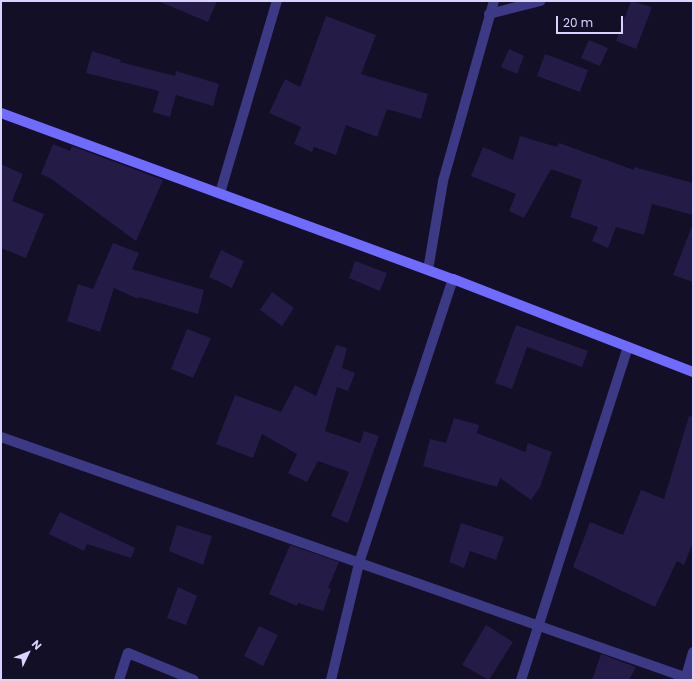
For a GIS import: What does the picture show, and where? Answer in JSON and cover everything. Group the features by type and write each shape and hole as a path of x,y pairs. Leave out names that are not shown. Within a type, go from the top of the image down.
{"main road":[{"path":"1,113 453,279 693,372"}],"street":[{"path":"220,193 277,1"},
{"path":"428,270 443,181 489,14 494,1"},
{"path":"489,14 540,1"},
{"path":"332,680 359,563 453,279"},
{"path":"521,680 628,347"},
{"path":"1,437 688,679 693,652"},
{"path":"119,680 128,653 194,680"}],"building":[{"path":"158,1 217,1 208,22"},
{"path":"631,1 652,7 636,49 616,41"},
{"path":"326,16 376,35 361,74 428,94 421,119 387,109 377,137 346,125 336,155 314,147 312,152 294,144 301,127 269,113 285,79 300,87"},
{"path":"589,40 608,48 600,66 581,58"},
{"path":"509,49 524,56 517,74 501,67"},
{"path":"92,51 121,60 120,62 175,76 176,71 219,84 213,106 176,95 170,117 153,112 159,91 86,73"},
{"path":"545,54 588,70 580,92 537,76"},
{"path":"520,136 557,147 559,143 634,170 634,167 693,183 693,215 652,204 644,235 616,227 608,248 592,241 598,227 570,217 582,180 551,169 524,218 509,211 516,194 471,176 483,147 513,160"},
{"path":"53,144 70,151 72,146 163,180 136,241 50,178 41,174"},
{"path":"1,164 23,174 12,201 44,214 26,258 1,248"},
{"path":"693,226 693,282 673,275"},
{"path":"113,243 139,253 132,269 204,290 198,314 139,297 138,299 114,288 100,332 67,321 78,284 93,289"},
{"path":"221,250 244,261 232,288 209,277"},
{"path":"355,261 387,273 380,291 349,278"},
{"path":"272,292 294,308 282,326 260,310"},
{"path":"516,325 588,351 582,367 527,347 512,389 495,383"},
{"path":"187,329 211,338 193,378 171,369"},
{"path":"336,345 347,348 342,368 355,373 348,391 337,387 325,431 360,443 364,431 379,436 348,523 331,516 349,472 318,461 307,482 288,473 297,454 262,434 253,458 216,444 235,395 281,412 295,385 316,396"},
{"path":"689,416 693,417 693,542 684,565 677,561 655,607 573,567 590,522 623,535 641,490 664,499"},
{"path":"454,418 479,425 477,433 525,452 528,443 552,452 540,487 531,500 500,478 497,487 423,466 430,439 446,443"},
{"path":"60,512 135,548 131,558 87,544 84,551 49,534"},
{"path":"461,523 504,537 496,560 470,551 464,568 449,562"},
{"path":"177,525 212,536 203,565 169,551"},
{"path":"290,545 339,562 328,588 331,589 323,611 298,603 297,606 269,594"},
{"path":"178,587 197,596 186,625 167,618"},
{"path":"486,625 513,642 489,680 462,665"},
{"path":"259,626 278,635 263,666 244,656"},
{"path":"601,654 636,667 629,680 592,680"}]}
